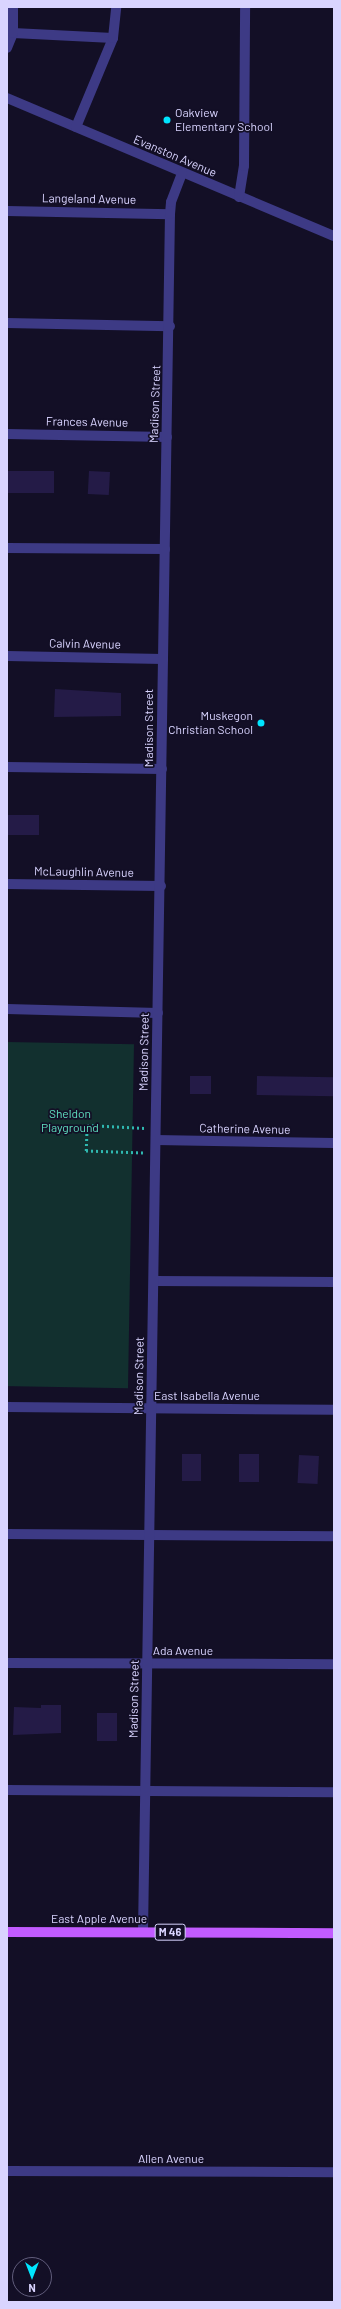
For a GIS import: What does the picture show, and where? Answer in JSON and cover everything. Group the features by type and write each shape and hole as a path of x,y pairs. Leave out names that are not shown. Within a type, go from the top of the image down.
{"main road":[{"name":"East Apple Avenue","path":"7,1932 334,1933"}],"street":[{"path":"7,48 13,7"},
{"path":"76,127 113,38 116,7"},
{"path":"239,197 244,166 245,7"},
{"path":"10,29 113,38"},
{"name":"Evanston Avenue","path":"7,98 334,236"},
{"name":"Madison Street","path":"143,1932 161,886 163,659 170,326 170,214 171,202 182,173"},
{"name":"Langeland Avenue","path":"7,211 170,214"},
{"path":"7,323 170,326"},
{"name":"Frances Avenue","path":"7,434 167,437"},
{"path":"7,548 165,549"},
{"name":"Calvin Avenue","path":"7,656 163,659"},
{"path":"7,767 162,769"},
{"name":"McLaughlin Avenue","path":"7,884 161,886"},
{"path":"7,1010 158,1013"},
{"name":"Catherine Avenue","path":"156,1140 334,1143"},
{"path":"154,1281 334,1282"},
{"name":"East Isabella Avenue","path":"7,1407 334,1410"},
{"path":"7,1534 149,1537 334,1536"},
{"name":"Ada Avenue","path":"7,1663 334,1664"},
{"path":"7,1790 334,1792"},
{"name":"Allen Avenue","path":"7,2171 334,2172"}],"path":[{"path":"145,1128 87,1125 86,1151 156,1153"}],"green space":[{"name":"Sheldon Playground","path":"7,1042 134,1044 128,1388 7,1386"}],"building":[{"path":"7,471 54,471 54,493 7,493"},
{"path":"89,471 110,472 109,495 88,494"},
{"path":"55,689 121,693 121,716 54,717"},
{"path":"7,815 39,815 39,835 7,835"},
{"path":"190,1076 211,1076 211,1094 190,1094"},
{"path":"257,1076 334,1077 334,1096 257,1095"},
{"path":"182,1454 201,1454 201,1481 182,1481"},
{"path":"239,1454 259,1454 259,1482 239,1482"},
{"path":"299,1455 319,1456 318,1484 298,1483"},
{"path":"41,1705 61,1705 61,1733 13,1735 14,1707 41,1708"},
{"path":"97,1713 117,1713 117,1741 97,1741"}],"place":[{"name":"Oakview Elementary School","path":"167,120"},
{"name":"Muskegon Christian School","path":"261,723"}]}
